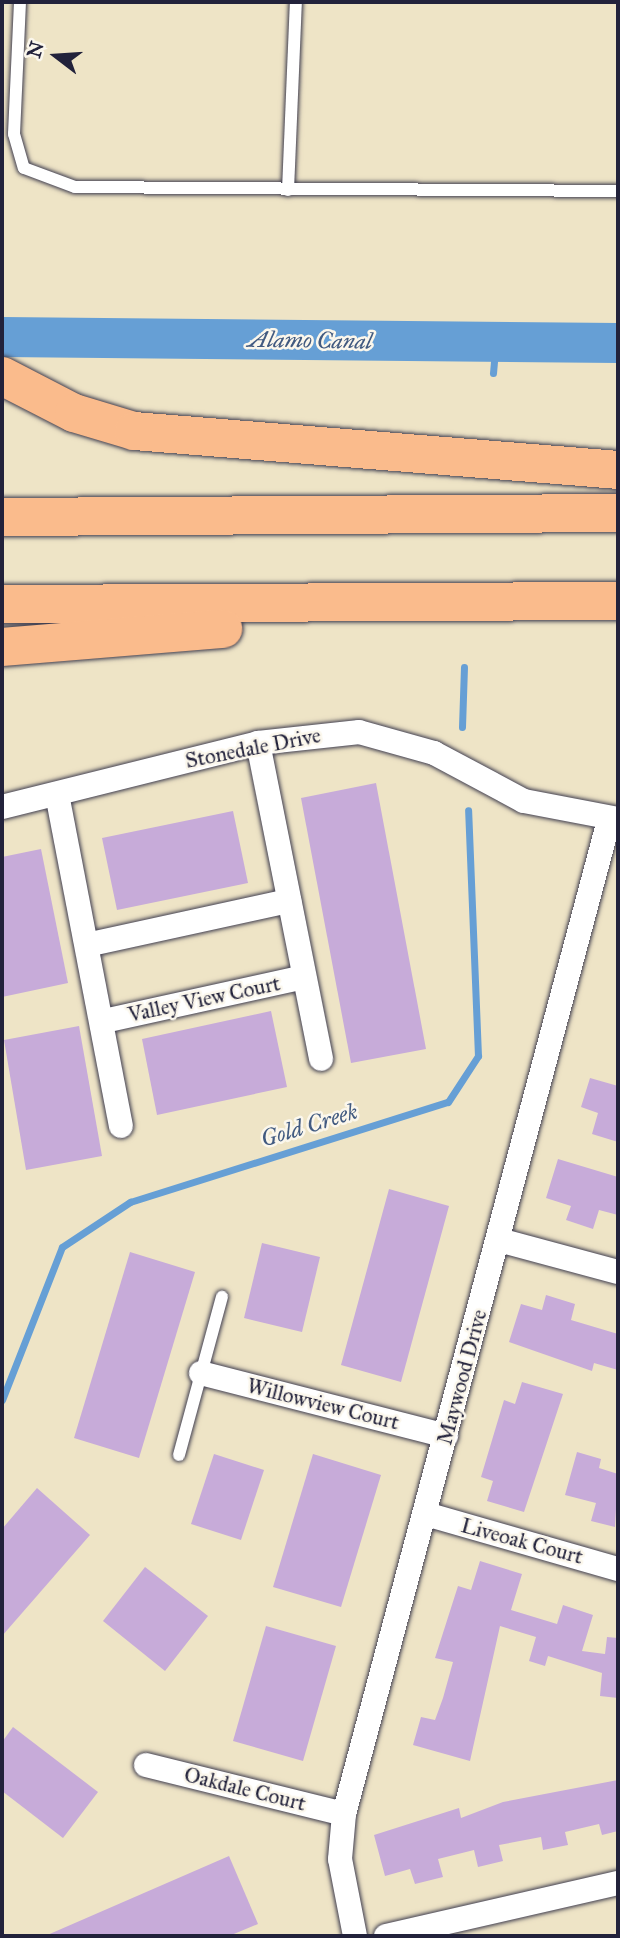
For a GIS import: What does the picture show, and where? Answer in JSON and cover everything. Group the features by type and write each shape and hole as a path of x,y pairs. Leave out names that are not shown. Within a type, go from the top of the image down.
{"highway":[{"path":"2,376 74,413 134,431 618,470"},
{"path":"2,517 618,513"},
{"path":"2,604 618,601"},
{"path":"2,647 191,629 271,629 325,603"}],"street":[{"name":"Stonedale Drive","path":"2,807 258,743 326,732 397,739 524,801 614,820"},
{"name":"Valley View Court","path":"258,743 321,1059"},
{"name":"Valley View Court","path":"57,794 91,944 121,1126"},
{"name":"Maywood Drive","path":"355,1936 340,1859 344,1814 614,820"},
{"path":"91,944 289,901"},
{"name":"Valley View Court","path":"104,1021 304,977"},
{"path":"499,1240 618,1272"},
{"name":"Willowview Court","path":"201,1373 446,1436"},
{"name":"Liveoak Court","path":"426,1514 618,1569"},
{"name":"Oakdale Court","path":"146,1765 344,1814"},
{"path":"386,1936 618,1883"}],"lane":[{"path":"20,2 15,134 24,168 75,187 618,191"},
{"path":"288,190 296,2"},
{"path":"178,1455 222,1297"}],"building":[{"path":"376,783 426,1049 351,1063 301,798"},
{"path":"233,811 248,883 117,910 102,838"},
{"path":"41,849 68,983 2,997 2,857"},
{"path":"271,1011 287,1087 157,1115 142,1039"},
{"path":"79,1026 102,1156 26,1170 4,1040"},
{"path":"590,1078 618,1086 618,1142 592,1134 598,1113 581,1107"},
{"path":"558,1159 618,1177 618,1215 599,1210 593,1229 566,1220 571,1206 546,1198"},
{"path":"389,1189 449,1206 401,1382 341,1365"},
{"path":"262,1243 320,1257 302,1332 244,1318"},
{"path":"130,1252 195,1272 139,1458 74,1438"},
{"path":"546,1295 575,1304 571,1320 618,1334 618,1370 594,1363 592,1371 509,1342 521,1304 542,1310"},
{"path":"522,1382 563,1394 524,1512 487,1501 493,1481 481,1477 504,1400 515,1404"},
{"path":"577,1452 601,1459 599,1468 618,1474 615,1527 591,1521 596,1503 565,1495"},
{"path":"214,1454 264,1470 241,1540 191,1524"},
{"path":"313,1454 381,1475 341,1607 273,1587"},
{"path":"37,1488 90,1535 2,1636 2,1529"},
{"path":"480,1561 522,1574 511,1610 557,1624 563,1605 593,1615 582,1651 605,1654 607,1637 618,1638 618,1698 600,1696 602,1673 548,1656 545,1666 529,1661 536,1637 500,1626 470,1761 413,1745 421,1717 435,1720 443,1698 453,1662 435,1658 458,1586 471,1590"},
{"path":"145,1567 208,1616 165,1671 103,1621"},
{"path":"266,1626 336,1646 303,1761 233,1741"},
{"path":"13,1727 98,1792 63,1838 2,1791 2,1742"},
{"path":"618,1780 618,1831 602,1835 599,1824 565,1832 568,1845 543,1850 541,1837 499,1845 503,1861 478,1867 474,1850 438,1859 443,1877 415,1884 410,1869 385,1876 374,1835 459,1808 461,1818 503,1802"},
{"path":"229,1856 258,1924 229,1936 45,1936"}],"waterway":[{"name":"Alamo Canal","path":"2,337 618,343"},
{"name":"Gold Creek","path":"493,373 496,341"},
{"name":"Gold Creek","path":"462,727 464,667"},
{"name":"Gold Creek","path":"2,1400 62,1247 130,1202 448,1102 478,1056 468,810"}]}
